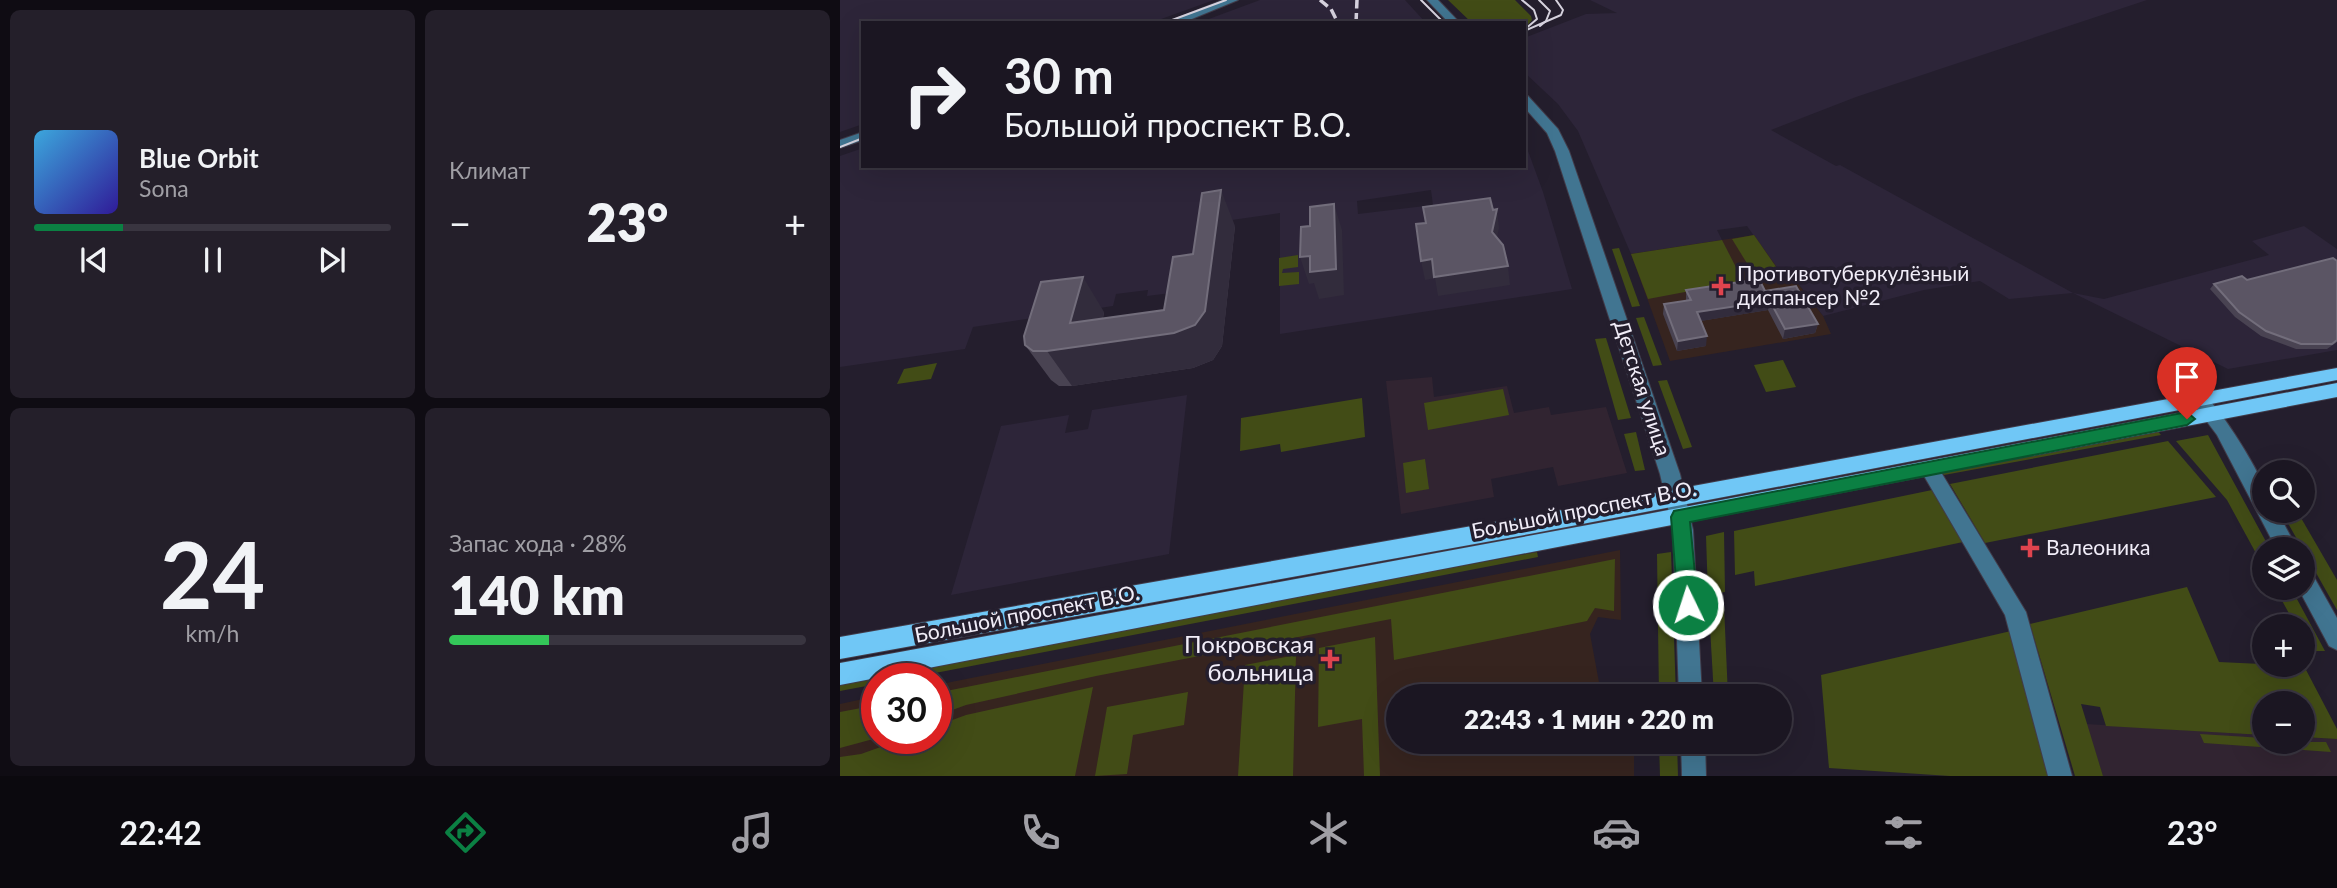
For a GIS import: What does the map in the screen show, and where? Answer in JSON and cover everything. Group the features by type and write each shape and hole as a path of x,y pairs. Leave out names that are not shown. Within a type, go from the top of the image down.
{"main road":[{"name":"Большой проспект В.О.","path":"840,648 1522,527 1929,469 2337,374"},
{"name":"Большой проспект В.О.","path":"840,674 1677,504 2206,406 2337,390"}],"street":[{"path":"1176,21 1233,0"},
{"path":"1428,4 1437,21"},
{"path":"1428,4 1452,21"},
{"name":"Детская улица","path":"1526,101 1552,132 1563,151 1677,504 1688,605 1691,684"},
{"path":"840,144 861,137"},
{"path":"2206,406 2252,485"},
{"path":"1929,469 2015,612 2060,776"},
{"path":"2315,599 2337,639"},
{"path":"1693,754 1694,776"}],"shaded area":[{"path":"840,0 1214,0 1156,21 861,21 861,125 840,132"},
{"path":"1260,0 1405,0 1424,21 1203,21"},
{"path":"1590,0 2147,0 1856,97 1771,130 2073,293 2009,299 1980,281 1924,290 1823,316 1789,272 1781,274 1747,226 1717,230 1722,240 1631,254 1578,131 1558,104 1526,74 1526,37 1586,14 1617,13"},
{"path":"1526,145 1572,289 1280,334 1280,213 1204,224 1195,290 1147,296 1148,290 1116,294 1113,306 973,327 965,349 840,367 840,156 861,149 861,168 1526,168","holes":["1431,190 1433,205 1358,214 1357,201"]},
{"path":"2304,226 2337,249 2337,350 2228,369 2073,293 2104,299 2269,255 2252,241"},
{"name":"Противотуберкулёзный диспансер №2","path":"1754,235 1781,273 1789,272 1823,316 1831,334 1670,361 1631,254"},
{"path":"1432,377 1434,397 1507,386 1514,413 1549,407 1551,415 1606,407 1627,473 1558,486 1553,467 1491,479 1494,497 1401,514 1386,381"},
{"path":"1187,395 1169,554 951,595 1001,426 1069,415 1065,433 1088,429 1092,410"},
{"name":"Покровская больница","path":"1620,550 1621,620 1598,617 1590,634 1599,684 1386,684 1386,754 1634,754 1634,776 840,776 840,704 861,699 861,754 952,754 952,682"},
{"path":"2086,724 2252,734 2252,754 2315,754 2315,738 2337,739 2337,776 2103,776"}],"green space":[{"path":"1448,0 1515,0 1532,20 1526,27 1526,21 1470,21"},
{"path":"1754,235 1781,274 1756,278 1732,239"},
{"path":"1722,240 1743,281 1648,299 1631,254"},
{"path":"1619,248 1640,306 1632,307 1612,249"},
{"path":"1298,255 1298,267 1283,269 1282,273 1299,272 1299,284 1279,286 1279,258"},
{"path":"1644,317 1662,365 1653,366 1636,318"},
{"path":"1606,338 1631,418 1618,420 1595,339"},
{"path":"1783,360 1796,387 1766,392 1754,365"},
{"path":"937,363 931,379 897,384 904,369"},
{"path":"1667,380 1692,447 1683,449 1658,381"},
{"path":"1503,389 1509,415 1428,430 1424,403"},
{"path":"1362,398 1365,437 1281,452 1280,444 1240,451 1241,418"},
{"path":"2154,427 2161,435 1944,475 1939,468"},
{"path":"1636,432 1645,470 1635,471 1624,434"},
{"path":"2208,435 2252,516 2252,523 2256,523 2263,537 2252,537 2252,546 2227,500 2176,441"},
{"path":"2168,441 2216,497 1985,543 1950,484"},
{"path":"1425,459 1429,489 1406,493 1403,463"},
{"path":"1932,490 1963,542 1755,586 1754,571 1735,575 1734,531"},
{"path":"2288,523 2304,523 2312,537 2296,537"},
{"path":"1724,532 1725,592 1708,595 1706,536"},
{"path":"2315,542 2337,580 2337,610 2315,571"},
{"path":"1537,552 1538,557 952,670 952,663 942,663"},
{"path":"1671,552 1676,684 1659,684 1657,554"},
{"path":"1615,559 1614,611 1595,608 1587,621 1394,660 1391,619 1096,676 952,710 952,690"},
{"path":"2187,587 2219,662 2252,664 2252,677 2310,677 2337,729 2337,739 2315,738 2315,691 2252,691 2252,734 2106,726 2100,707 2081,704 2103,776 2075,776 2030,624"},
{"path":"2282,600 2297,600 2305,614 2289,614"},
{"path":"1724,606 1727,684 1713,684 1709,610"},
{"path":"2011,631 2049,776 1950,776 1829,768 1821,675"},
{"path":"2315,632 2325,651 2315,651"},
{"path":"1375,637 1380,776 1364,776 1362,719 1318,727 1319,648"},
{"path":"1296,655 1293,776 1238,776 1245,665"},
{"path":"861,678 861,687 840,691 840,682"},
{"path":"1093,687 1075,776 840,776 840,757 861,754 952,754 952,720"},
{"path":"1188,692 1184,725 1133,735 1127,774 1095,776 1107,707"},
{"path":"861,708 861,742 840,748 840,712"},
{"path":"2200,734 2252,737 2252,746 2204,743"},
{"path":"2315,742 2326,742 2331,752 2315,751"},
{"path":"1659,754 1677,754 1678,776 1660,776"}],"building":[{"path":"1221,190 1205,311 1195,325 1174,333 1047,351 1033,351 1025,345 1024,336 1041,282 1083,277 1070,323 1164,310 1173,257 1193,254 1202,193"},
{"path":"1490,198 1493,210 1497,209 1492,232 1503,245 1508,266 1434,277 1432,259 1421,261 1416,224 1426,223 1423,207"},
{"path":"1334,204 1336,269 1310,272 1310,256 1300,257 1301,227 1310,226 1310,207"},
{"path":"2333,258 2337,261 2337,340 2332,344 2301,344 2266,331 2239,312 2214,284 2242,276 2247,280"},
{"name":"Противотуберкулёзный диспансер №2","path":"1759,279 1765,291 1796,286 1818,324 1785,329 1770,301 1697,312 1707,336 1678,341 1664,304 1691,300 1686,290"}],"tram line":[{"path":"1169,21 1226,0"},
{"path":"1421,0 1442,21"},
{"path":"1522,0 1534,10 1537,19 1526,28"},
{"path":"1539,0 1550,11 1545,22"},
{"path":"1545,22 1561,15 1563,10 1556,0"},
{"path":"1526,30 1545,22"},
{"path":"1540,26 1545,22"},
{"path":"840,147 861,139"}],"railway":[{"path":"1320,0 1331,9 1337,21"},
{"path":"1356,21 1357,0"}],"place":[{"name":"Противотуберкулёзный диспансер №2","path":"1721,286"},
{"name":"Валеоника","path":"2030,548"},
{"name":"Покровская больница","path":"1330,659"}],"route":[{"path":"1688,605 1680,517 2187,419"}]}
